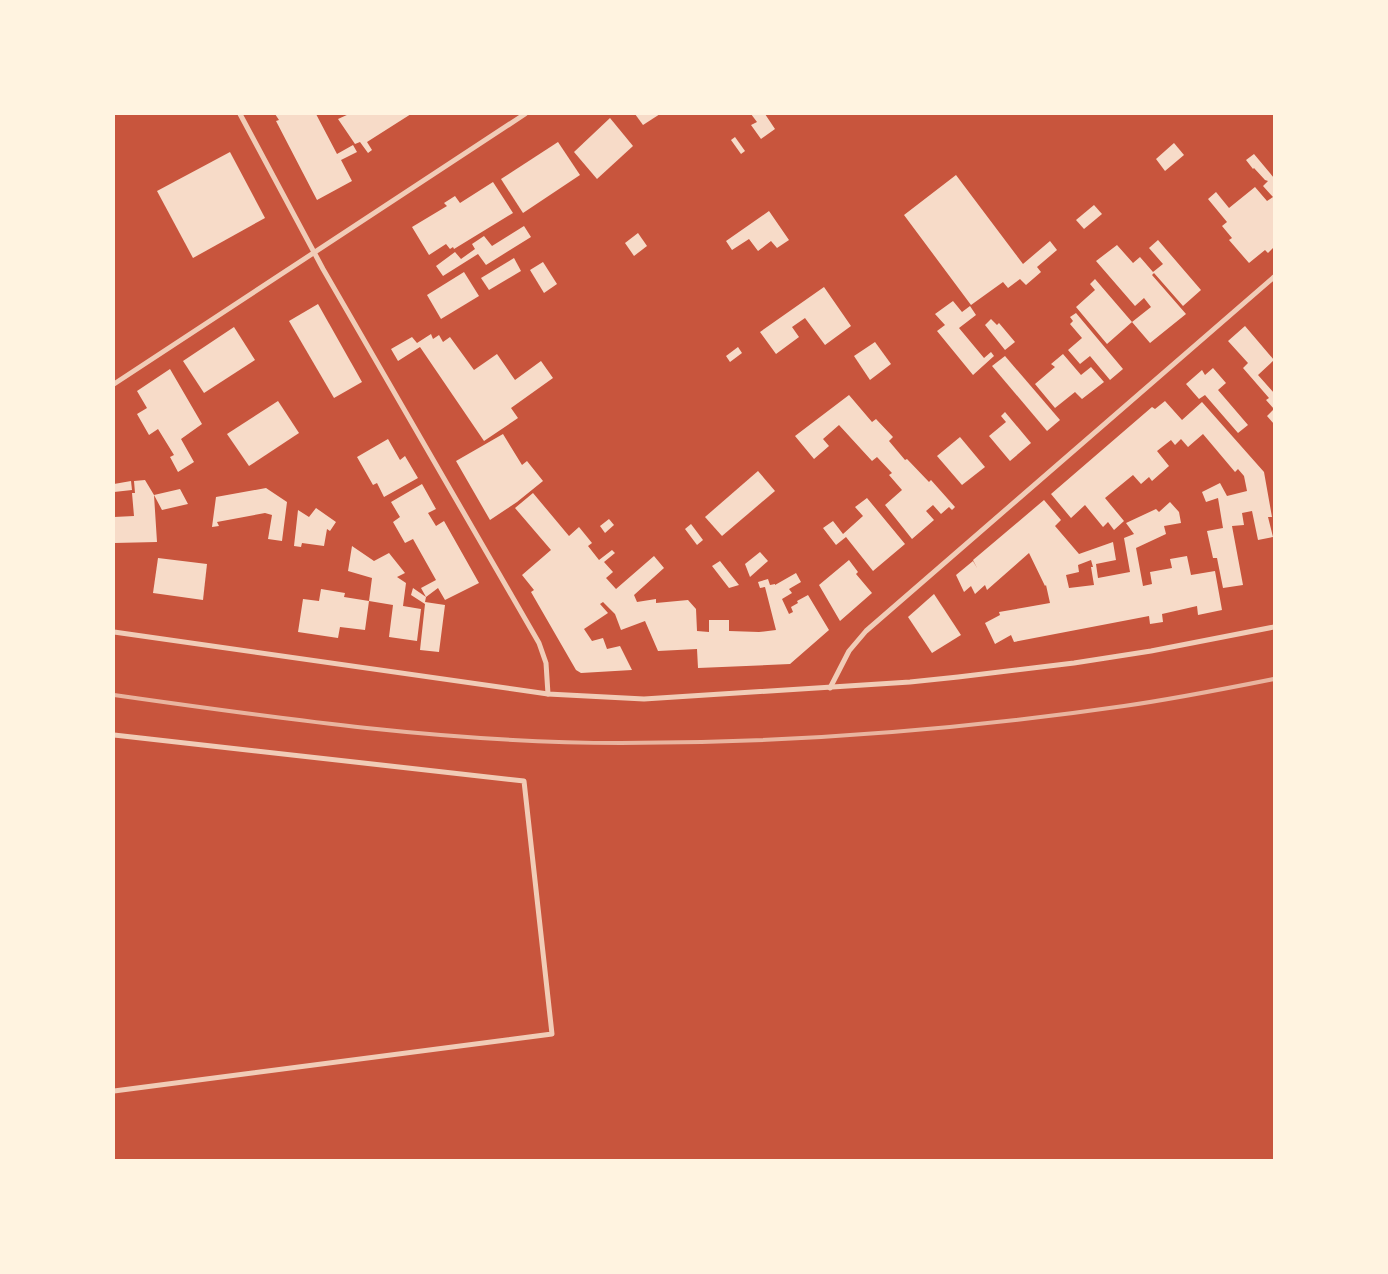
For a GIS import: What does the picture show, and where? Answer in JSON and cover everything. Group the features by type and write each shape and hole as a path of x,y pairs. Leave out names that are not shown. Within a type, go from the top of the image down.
{"street":[{"path":"240,114 314,252 539,644 546,662 548,694"},
{"path":"114,384 524,114"},
{"path":"830,688 849,651 866,631 1274,277"},
{"path":"114,632 548,694 644,699 910,682 1074,663 1274,627"},
{"path":"114,735 524,781 552,1034 114,1091"}],"building":[{"path":"275,114 316,114 337,154 353,145 357,152 341,160 352,181 317,200 276,121 279,120"},
{"path":"349,114 411,114 367,142 372,150 368,153 360,142 355,144 338,119"},
{"path":"635,114 660,114 643,125"},
{"path":"751,114 765,114 775,129 761,139 751,125 757,122"},
{"path":"610,118 633,146 597,179 574,152"},
{"path":"735,137 745,151 741,154 731,140"},
{"path":"558,142 580,175 523,213 501,179"},
{"path":"1174,143 1184,155 1165,171 1156,159"},
{"path":"230,152 265,218 193,258 157,191"},
{"path":"1254,154 1274,178 1274,247 1268,253 1265,250 1249,263 1229,240 1232,238 1222,226 1227,222 1208,199 1216,192 1229,208 1255,187 1267,201 1273,197 1263,186 1268,181 1253,169 1246,160"},
{"path":"956,175 1023,264 1050,241 1057,250 1037,267 1041,272 1026,285 1020,279 1008,288 1003,282 971,305 904,215"},
{"path":"493,182 513,213 454,249 453,247 450,249 446,244 429,255 412,227 447,206 444,203 455,196 460,203"},
{"path":"1094,205 1102,214 1084,229 1076,220"},
{"path":"769,211 789,240 777,248 771,241 758,251 749,239 732,250 726,241"},
{"path":"524,226 531,237 486,265 478,254 443,276 436,266 455,252 461,259 475,249 472,244 484,236 492,246"},
{"path":"638,233 647,246 634,256 625,243"},
{"path":"1158,240 1201,290 1183,306 1154,273 1152,275 1186,314 1150,343 1132,322 1151,307 1144,298 1135,306 1096,261 1117,245 1133,263 1140,257 1153,272 1163,264 1149,248"},
{"path":"514,258 521,271 489,290 481,278"},
{"path":"543,262 557,284 544,293 530,270"},
{"path":"464,272 479,296 441,319 427,295"},
{"path":"1095,279 1132,322 1107,344 1076,307 1095,290 1090,284"},
{"path":"824,287 851,326 825,345 805,318 792,327 799,337 776,354 760,332"},
{"path":"953,301 962,312 970,306 976,315 959,328 984,358 991,352 994,356 973,375 937,331 945,325 935,314"},
{"path":"318,304 362,382 334,398 289,321"},
{"path":"1076,313 1123,369 1110,380 1090,356 1080,364 1068,350 1082,338 1070,324 1073,321 1070,317"},
{"path":"991,319 997,325 999,323 1015,342 1005,350 985,325"},
{"path":"1245,326 1274,360 1258,375 1274,393 1274,409 1266,400 1269,398 1243,368 1248,363 1228,341"},
{"path":"234,327 255,360 204,393 183,361"},
{"path":"431,334 433,339 439,335 443,342 450,337 474,370 497,354 515,380 541,361 553,378 511,408 518,418 484,441 420,347 398,361 391,349 412,337 417,343"},
{"path":"875,342 891,364 870,380 854,356"},
{"path":"738,347 742,353 730,362 726,356"},
{"path":"1063,354 1081,375 1091,367 1104,382 1082,399 1075,392 1055,408 1035,384 1055,367 1051,364"},
{"path":"1005,356 1060,420 1047,431 992,366"},
{"path":"1213,368 1226,383 1218,390 1248,425 1238,433 1205,395 1199,399 1186,384 1202,370 1205,375"},
{"path":"170,369 202,424 181,439 194,462 178,472 170,457 174,455 158,429 149,435 137,414 147,408 137,391"},
{"path":"849,395 872,422 876,419 893,437 889,441 905,460 907,459 929,482 931,480 955,507 952,510 949,507 941,514 933,505 926,511 934,520 912,539 885,505 902,490 889,475 892,473 877,457 872,461 839,425 823,439 829,446 814,459 795,436"},
{"path":"278,401 299,433 249,466 227,434"},
{"path":"1165,401 1182,420 1202,402 1264,472 1272,517 1268,517 1273,537 1258,540 1252,511 1242,513 1244,525 1232,526 1243,585 1223,588 1217,558 1213,558 1207,531 1223,528 1218,498 1206,502 1202,492 1220,483 1227,496 1247,491 1244,476 1238,469 1235,472 1203,434 1188,447 1181,439 1175,445 1171,440 1157,451 1169,466 1152,481 1149,477 1141,484 1133,475 1105,498 1124,521 1114,530 1108,522 1103,527 1085,505 1071,518 1051,494 1152,407 1155,409"},
{"path":"1274,409 1274,424 1267,416"},
{"path":"1005,412 1031,443 1010,461 989,436 1006,422 1001,416"},
{"path":"503,434 522,465 527,461 543,481 517,502 490,520 456,461"},
{"path":"960,437 985,467 962,485 937,456"},
{"path":"388,439 400,460 405,456 418,478 384,497 377,483 373,485 357,457"},
{"path":"758,471 775,491 722,536 705,517"},
{"path":"145,480 154,495 157,542 114,543 114,517 134,516 132,493 135,493 134,481"},
{"path":"131,481 132,490 114,492 114,484"},
{"path":"422,484 436,509 428,513 436,526 444,521 479,583 445,600 438,588 426,597 421,588 436,580 413,539 405,543 393,522 400,517 391,502"},
{"path":"266,488 287,502 282,541 268,539 272,515 265,513 217,522 219,526 212,527 216,497"},
{"path":"180,489 188,504 162,510 154,495"},
{"path":"533,493 569,536 579,527 592,543 588,546 599,560 612,550 615,553 604,562 613,572 606,578 616,589 654,556 664,568 634,595 637,602 656,599 656,603 688,600 696,609 697,631 709,632 709,620 729,620 729,631 759,632 776,630 765,587 760,588 758,582 768,579 770,585 775,585 796,573 801,582 789,589 792,593 782,599 789,614 793,612 791,607 798,603 797,601 808,595 829,630 790,664 698,668 697,649 658,651 645,621 621,630 615,614 603,602 600,604 608,613 584,629 592,641 603,638 607,649 620,646 632,670 581,673 576,670 531,592 534,590 522,575 551,550 515,508"},
{"path":"867,498 905,544 873,571 846,537 836,545 823,528 833,521 843,534 863,516 855,507"},
{"path":"1044,500 1061,520 1055,526 1079,554 1113,542 1116,560 1096,564 1098,578 1130,572 1124,538 1134,534 1126,523 1156,509 1159,512 1170,502 1179,512 1181,523 1164,526 1166,534 1136,548 1143,586 1152,584 1150,572 1172,568 1170,559 1187,556 1191,575 1215,571 1222,610 1198,615 1197,606 1162,614 1163,622 1150,624 1149,616 1014,642 1011,635 995,644 985,623 1000,615 999,612 1050,603 1046,585 1029,553 987,590 985,585 975,594 971,586 964,592 956,575 973,561 977,568 973,560","holes":["1091,560 1093,567 1091,567 1094,585 1069,588 1066,575 1079,572 1078,565"]},
{"path":"316,508 336,522 330,531 327,529 324,546 302,543 301,547 294,546 298,510 309,517"},
{"path":"609,519 614,525 605,533 600,526"},
{"path":"691,524 703,540 697,545 685,529"},
{"path":"352,546 374,561 389,553 405,573 397,577 406,583 403,606 421,609 417,641 389,637 393,605 369,601 372,578 348,571"},
{"path":"760,552 768,561 750,577 745,564"},
{"path":"158,558 207,564 203,600 153,593"},
{"path":"849,560 858,572 856,574 872,593 840,621 819,585"},
{"path":"720,561 739,585 729,588 712,566"},
{"path":"413,588 426,597 425,602 445,605 439,652 420,650 425,604 411,595"},
{"path":"321,589 345,593 344,597 369,601 365,630 340,627 338,638 298,632 303,599 319,601"},
{"path":"934,594 961,635 932,653 908,617"}],"railway":[{"path":"114,695 303,721 430,734 557,742 621,743 810,738 999,722 1143,703 1274,679"}]}
